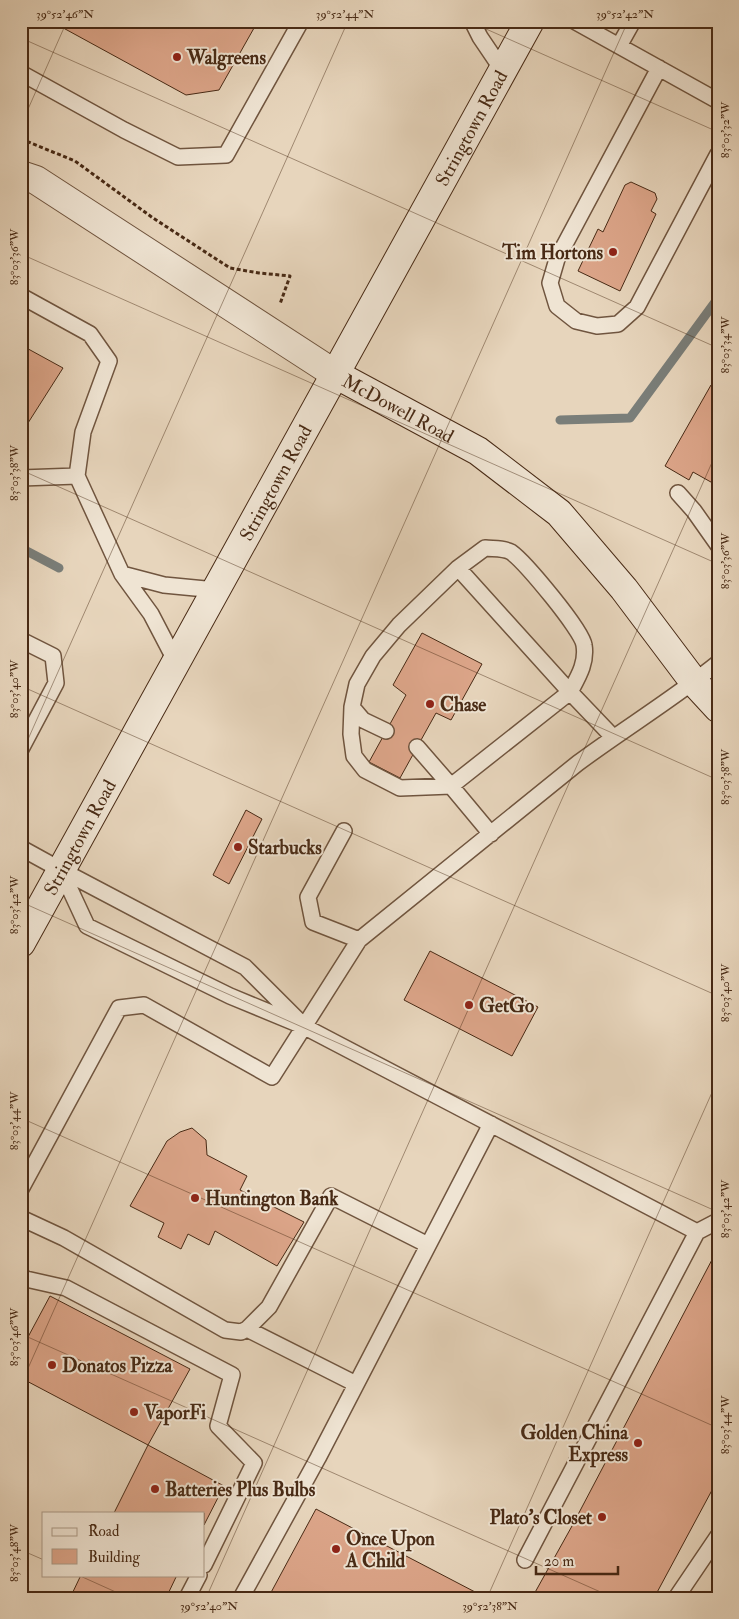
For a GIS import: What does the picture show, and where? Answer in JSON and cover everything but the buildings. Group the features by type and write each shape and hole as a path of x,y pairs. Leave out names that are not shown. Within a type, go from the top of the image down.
{"main road":[{"name":"Stringtown Road","path":"21,944 530,21"},
{"name":"McDowell Road","path":"21,175 36,180 335,374 478,451 559,513 624,589 694,682 718,708"}],"lane":[{"path":"21,73 124,130 178,157 226,155 301,21"},
{"path":"472,21 480,38 503,71"},
{"path":"574,21 718,100"},
{"path":"619,46 633,21"},
{"path":"659,68 557,259 550,283 556,306 576,321 597,326 618,324 637,308 718,154"},
{"path":"21,296 90,334 109,361 84,432 76,476 122,574 151,614 176,662"},
{"path":"21,478 76,476"},
{"path":"678,493 694,511 718,546"},
{"path":"485,548 509,551 522,561 560,606 584,643 585,657 581,672 570,692 451,786 400,788 365,770 354,756 351,734 352,707 356,684 373,656 399,625 458,568 485,548"},
{"path":"458,568 613,737"},
{"path":"122,574 164,585 216,590"},
{"path":"21,640 53,656 56,683 21,749"},
{"path":"21,1189 119,1008 144,1005 272,1077 360,940 613,737 694,682 718,663"},
{"path":"352,707 363,720 386,731"},
{"path":"417,748 491,834"},
{"path":"344,832 308,898 313,922 360,940"},
{"path":"21,848 245,967 305,1027"},
{"path":"61,870 87,926 230,996 305,1027 697,1232"},
{"path":"241,1598 318,1458 491,1124"},
{"path":"21,1218 64,1238 226,1330 241,1332 248,1328 269,1307 331,1196 428,1245"},
{"path":"525,1560 697,1232 718,1221"},
{"path":"21,1276 26,1279 66,1288 232,1375 218,1426 254,1463 205,1563"},
{"path":"248,1328 356,1384"},
{"path":"676,1598 718,1536"},
{"path":"188,1598 199,1576"}],"path":[{"path":"21,139 75,161 153,218 230,268 259,274 290,276 270,332"}],"waterway":[{"path":"560,420 630,418 718,298"},
{"path":"21,548 59,568"}],"place":[{"name":"Walgreens","path":"177,57"},
{"name":"Tim Hortons","path":"613,252"},
{"name":"Chase","path":"430,704"},
{"name":"Starbucks","path":"238,847"},
{"name":"GetGo","path":"469,1005"},
{"name":"Huntington Bank","path":"195,1198"},
{"name":"Donatos Pizza","path":"52,1365"},
{"name":"VaporFi","path":"134,1412"},
{"name":"Golden China Express","path":"638,1443"},
{"name":"Batteries Plus Bulbs","path":"155,1489"},
{"name":"Plato's Closet","path":"602,1517"},
{"name":"Once Upon A Child","path":"336,1549"}]}
